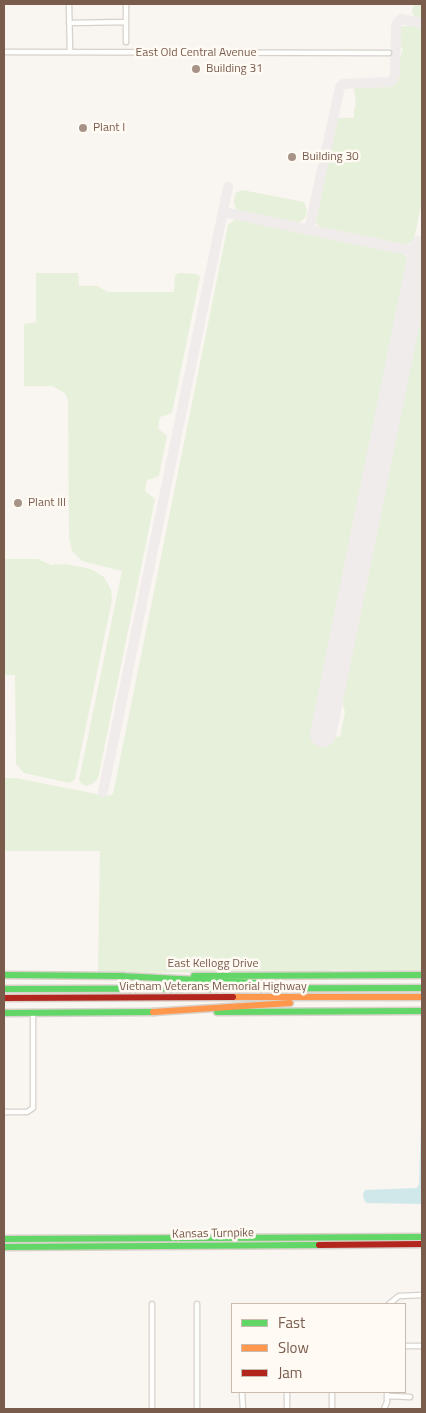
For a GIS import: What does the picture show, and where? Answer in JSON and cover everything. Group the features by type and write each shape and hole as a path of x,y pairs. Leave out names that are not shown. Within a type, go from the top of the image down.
{"main road":[{"name":"East Kellogg Drive","path":"4,975 422,975"},
{"path":"120,976 372,988"},
{"name":"Vietnam Veterans Memorial Highway","path":"4,989 422,988"},
{"name":"Vietnam Veterans Memorial Highway","path":"4,998 422,998"},
{"path":"153,1012 377,998"},
{"path":"4,1012 422,1011"},
{"name":"Kansas Turnpike","path":"4,1239 422,1237"},
{"name":"Kansas Turnpike","path":"4,1247 422,1244"}],"street":[{"path":"69,4 70,52"},
{"path":"126,4 126,42"},
{"path":"70,23 126,22"},
{"name":"East Old Central Avenue","path":"4,52 389,53"},
{"path":"4,1112 27,1112 32,1108 33,1012"},
{"path":"390,1303 399,1296 422,1295"},
{"path":"152,1304 152,1409"},
{"path":"197,1409 198,1304"},
{"path":"406,1346 422,1346"},
{"path":"242,1393 242,1409"},
{"path":"287,1393 287,1409"},
{"path":"332,1393 332,1409"},
{"path":"384,1409 387,1394 410,1397"}],"green space":[{"path":"414,4 422,4 422,19 414,16 412,11"},
{"path":"402,26 422,26 422,201 414,239 406,245 319,227 314,219 336,118 354,118 354,108 356,106 354,87 389,85 396,82 398,55 401,55 403,48 398,46 398,30"},
{"path":"242,190 304,202 307,210 306,217 299,223 237,210 234,200 236,193"},
{"path":"236,219 403,253 409,260 315,733 340,737 345,712 340,696 422,292 422,972 332,970 328,972 98,973 100,851 4,851 4,778 16,778 107,796 113,794 228,225"},
{"path":"36,273 78,273 79,286 97,286 108,292 174,292 175,275 179,273 197,274 200,277 172,413 160,417 158,428 167,436 159,476 147,480 145,491 155,499 98,778 94,783 86,786 79,780 122,571 82,561 72,551 69,538 68,400 65,393 52,386 24,386 24,324 36,322"},
{"path":"4,559 38,559 51,565 65,564 91,569 104,577 111,590 112,600 75,779 70,783 24,773 16,764 15,675 4,675"}],"water":[{"path":"421,1120 422,1204 367,1203 364,1200 363,1194 365,1190 417,1188 419,1184"}],"taxiway":[{"path":"309,230 340,87 343,84 391,82 395,75 396,25 401,19 422,23"},
{"path":"103,792 228,187"},
{"path":"223,212 422,253"}],"runway":[{"path":"323,734 422,248"}],"traffic: fast":[{"path":"4,975 124,976"},
{"path":"194,976 422,975"},
{"path":"120,976 260,983"},
{"path":"4,989 422,988"},
{"path":"217,1012 422,1011"},
{"path":"4,1013 155,1012"},
{"path":"4,1239 422,1237"},
{"path":"4,1247 319,1245"}],"traffic: slow":[{"path":"233,997 422,997"},
{"path":"153,1012 290,1003"}],"traffic: jam":[{"path":"4,998 233,997"},
{"path":"319,1245 422,1244"}],"place":[{"name":"Building 31","path":"196,69"},
{"name":"Plant I","path":"83,128"},
{"name":"Building 30","path":"292,157"},
{"name":"Plant III","path":"18,503"}]}
